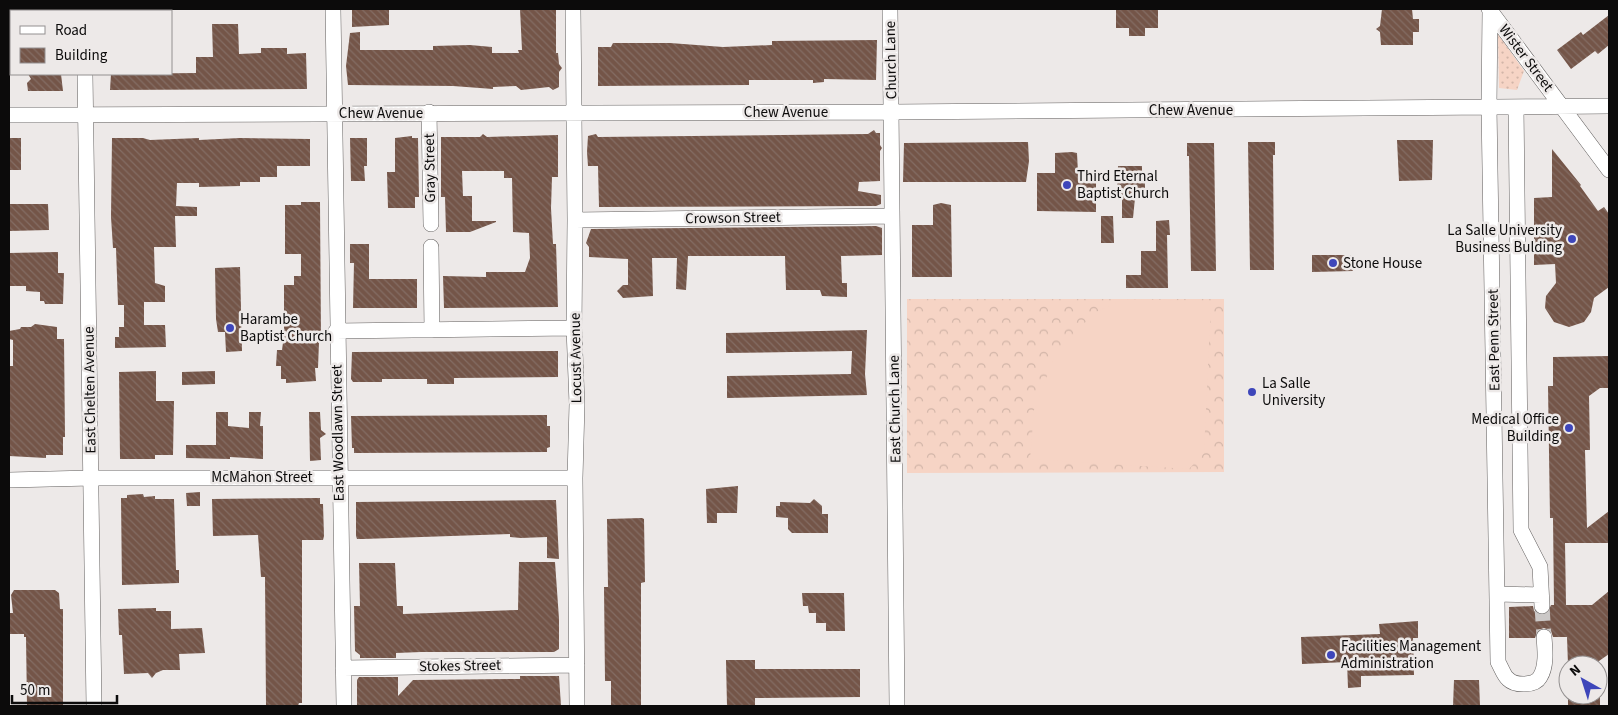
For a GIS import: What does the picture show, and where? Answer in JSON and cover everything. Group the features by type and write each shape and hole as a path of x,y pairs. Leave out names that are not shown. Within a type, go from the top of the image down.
{"street":[{"name":"East Woodlawn Street","path":"333,9 336,331 344,706"},
{"name":"Locust Avenue","path":"573,9 578,706"},
{"name":"Church Lane","path":"890,9 892,112"},
{"name":"East Penn Street","path":"1490,10 1489,107 1498,662 1508,679 1516,684 1532,683 1540,677 1545,658 1544,637"},
{"name":"Wister Street","path":"1490,10 1563,107 1605,153 1609,170"},
{"name":"East Chelten Avenue","path":"85,75 94,706"},
{"name":"Chew Avenue","path":"9,114 892,112 1609,106"},
{"name":"East Penn Street","path":"1497,594 1542,600 1540,567 1521,530 1516,107"},
{"name":"Gray Street","path":"430,112 431,224"},
{"name":"East Church Lane","path":"892,112 890,216 894,298 897,706"},
{"name":"Crowson Street","path":"575,220 890,216"},
{"path":"431,247 432,330"},
{"path":"336,331 574,328"},
{"name":"McMahon Street","path":"9,480 91,478 575,478"},
{"name":"Stokes Street","path":"343,668 577,665"}],"green space":[{"path":"1498,34 1524,71 1517,90 1499,88"},
{"path":"907,299 1224,299 1224,472 907,473"},
{"path":"1124,299 1211,301 1204,453 1189,469 1030,459 1034,410 1057,350 1096,312"}],"building":[{"path":"352,9 389,9 389,25 352,27"},
{"path":"520,9 556,9 556,53 558,53 559,64 562,68 559,72 559,87 553,90 549,87 521,90 516,86 493,87 493,89 453,86 348,85 346,66 350,33 360,32 360,50 433,50 433,46 470,45 492,47 492,53 519,53 518,50 522,50"},
{"path":"1116,9 1158,9 1158,28 1145,28 1145,36 1129,36 1129,28 1116,28"},
{"path":"1382,9 1412,9 1413,19 1419,19 1419,32 1413,32 1413,45 1381,45 1380,32 1376,29 1380,26"},
{"path":"1609,15 1609,45 1598,54 1595,51 1571,69 1557,50 1581,32 1583,35"},
{"path":"212,24 238,24 239,54 261,53 261,48 287,48 287,54 306,53 307,89 110,90 111,75 196,73 196,57 213,57"},
{"path":"877,40 876,80 824,79 824,82 813,83 813,80 749,80 749,85 598,86 598,47 611,47 613,43 670,43 723,47 772,45 772,41"},
{"path":"29,75 61,75 63,91 28,91 27,83 31,79"},
{"path":"874,130 876,133 880,133 880,145 882,148 880,151 880,181 859,182 858,191 881,195 881,204 876,206 599,207 598,166 588,166 588,136 596,134 598,137 868,134"},
{"path":"483,134 487,137 558,135 558,177 552,177 551,208 553,244 556,244 558,307 444,308 443,276 486,277 486,272 525,272 530,258 529,233 513,232 512,178 504,178 504,171 462,171 463,196 472,196 472,221 496,222 470,232 446,232 445,197 441,197 441,137 480,137"},
{"path":"412,136 412,138 418,138 419,197 415,197 415,208 388,208 387,172 395,172 395,138"},
{"path":"9,138 21,138 21,170 9,170"},
{"path":"112,138 143,138 150,140 199,138 199,140 240,138 310,139 310,166 277,166 277,177 260,177 260,182 240,182 240,186 199,187 199,183 177,183 176,206 197,207 197,216 175,216 176,247 154,247 155,283 165,286 165,302 144,302 144,325 165,325 166,347 115,348 115,337 119,337 119,327 124,327 124,305 118,305 116,248 113,248 111,217"},
{"path":"350,138 367,138 367,166 364,166 365,181 351,181"},
{"path":"1397,140 1433,140 1432,180 1399,181"},
{"path":"1028,142 1029,161 1026,182 903,182 904,143"},
{"path":"1248,142 1275,142 1275,155 1273,155 1274,270 1250,270"},
{"path":"1187,143 1214,143 1216,271 1191,271 1189,156 1187,156"},
{"name":"La Salle University Business Bulding","path":"1552,149 1581,185 1598,211 1604,207 1609,214 1609,287 1594,298 1591,312 1584,322 1569,327 1554,322 1545,308 1546,296 1556,283 1555,264 1534,265 1534,198 1552,197"},
{"path":"1055,153 1077,153 1078,173 1096,173 1096,212 1037,211 1037,173 1055,173"},
{"path":"1118,166 1142,166 1142,171 1145,171 1145,193 1143,198 1135,198 1133,218 1122,218 1122,194 1117,194"},
{"path":"301,202 320,202 321,342 319,342 318,368 315,368 316,381 286,383 286,379 281,379 281,366 276,366 277,350 282,350 284,335 284,285 294,285 294,276 301,276 301,254 285,254 285,205 301,205"},
{"path":"941,203 951,205 952,277 912,277 912,225 933,225 933,205"},
{"path":"9,204 48,204 49,230 9,231"},
{"path":"1101,216 1113,216 1114,243 1101,243"},
{"path":"1169,220 1170,235 1167,235 1168,288 1126,288 1126,275 1141,275 1141,251 1156,251 1156,221"},
{"path":"876,226 882,228 882,255 841,256 842,283 847,283 847,297 822,296 820,290 786,290 785,256 688,256 686,290 676,289 677,258 652,258 653,296 623,298 617,291 623,285 628,285 628,259 589,257 589,247 586,243 591,229"},
{"path":"350,244 369,244 369,279 417,279 417,308 353,308 354,263 350,263"},
{"path":"58,252 58,273 64,273 63,304 45,304 44,301 40,301 40,292 26,291 26,286 9,286 9,253"},
{"name":"Stone House","path":"1312,255 1353,255 1353,271 1312,272"},
{"path":"240,267 242,351 226,352 225,332 218,332 216,319 215,268"},
{"path":"35,324 57,327 57,339 64,339 65,437 63,437 63,455 46,455 46,458 9,456 9,366 13,366 13,340 9,339 9,331 20,329 21,327 31,327"},
{"path":"867,330 865,374 867,395 727,398 727,376 851,374 852,351 726,353 726,333"},
{"path":"558,351 558,377 454,378 454,384 427,384 427,379 382,379 382,382 353,382 351,379 352,352"},
{"path":"1609,356 1609,388 1600,388 1589,396 1590,450 1585,450 1587,528 1609,511 1609,543 1565,543 1566,605 1592,605 1609,591 1608,655 1568,655 1567,637 1553,637 1551,631 1544,628 1538,630 1535,638 1509,638 1509,607 1533,606 1534,611 1542,615 1547,614 1551,605 1554,605 1553,518 1550,518 1548,386 1553,386 1553,357"},
{"path":"156,371 156,401 174,401 173,455 155,455 155,459 120,459 119,372"},
{"path":"215,371 215,384 182,385 182,372"},
{"path":"216,412 228,412 228,426 249,428 249,412 261,412 260,426 263,426 263,459 230,457 230,459 186,458 186,445 216,445"},
{"path":"309,412 320,412 321,430 326,434 320,438 321,460 310,461"},
{"path":"547,415 547,426 550,426 550,447 547,448 547,452 354,453 354,448 352,448 351,416"},
{"path":"738,486 737,513 717,513 717,523 707,523 706,489"},
{"path":"200,492 200,506 187,506 186,493"},
{"path":"143,494 144,497 155,496 155,499 174,499 176,570 179,570 179,583 122,585 121,498 127,498 127,495"},
{"path":"320,498 320,504 323,504 323,540 302,540 302,703 299,703 298,706 266,706 265,577 261,577 258,535 213,536 212,499"},
{"path":"814,499 822,506 822,514 828,514 828,533 792,533 788,529 788,518 776,517 776,506 780,506 780,502 810,503"},
{"path":"556,500 559,559 547,558 547,537 521,538 510,537 510,534 357,539 356,536 356,502"},
{"path":"607,519 644,519 645,582 641,583 641,705 611,705 611,681 605,681 604,587 608,587"},
{"path":"519,562 555,562 559,649 554,652 421,652 396,653 396,658 360,658 360,655 355,651 354,606 360,606 359,563 395,563 397,606 403,606 403,614 518,610"},
{"path":"14,590 55,590 59,593 60,609 63,609 63,706 27,706 26,637 24,637 24,634 9,634 9,613 13,613 11,595"},
{"path":"802,593 844,593 845,631 826,631 826,623 816,623 816,613 809,613 808,606 803,606"},
{"path":"156,608 156,611 171,611 171,629 202,628 205,653 179,654 180,670 163,670 156,673 152,678 148,673 124,674 122,635 119,635 118,609"},
{"path":"1418,621 1418,638 1413,638 1414,675 1361,676 1361,687 1348,688 1347,662 1302,664 1301,637 1380,634 1379,624"},
{"path":"726,660 755,660 755,669 860,669 860,697 755,698 755,706 727,706"},
{"path":"520,676 559,676 561,706 357,706 357,680 359,677 398,677 398,696 413,680 520,679"},
{"path":"1454,680 1479,680 1480,706 1453,706"},
{"path":"1568,705 1600,705 1600,706"}],"tunnel":[{"path":"1542,606 1544,637"}],"place":[{"name":"Third Eternal Baptist Church","path":"1067,185"},
{"name":"La Salle University Business Bulding","path":"1572,239"},
{"name":"Stone House","path":"1333,263"},
{"name":"Harambe Baptist Church","path":"230,328"},
{"name":"La Salle University","path":"1252,392"},
{"name":"Medical Office Building","path":"1569,428"},
{"name":"Facilities Management Administration","path":"1331,655"}]}
